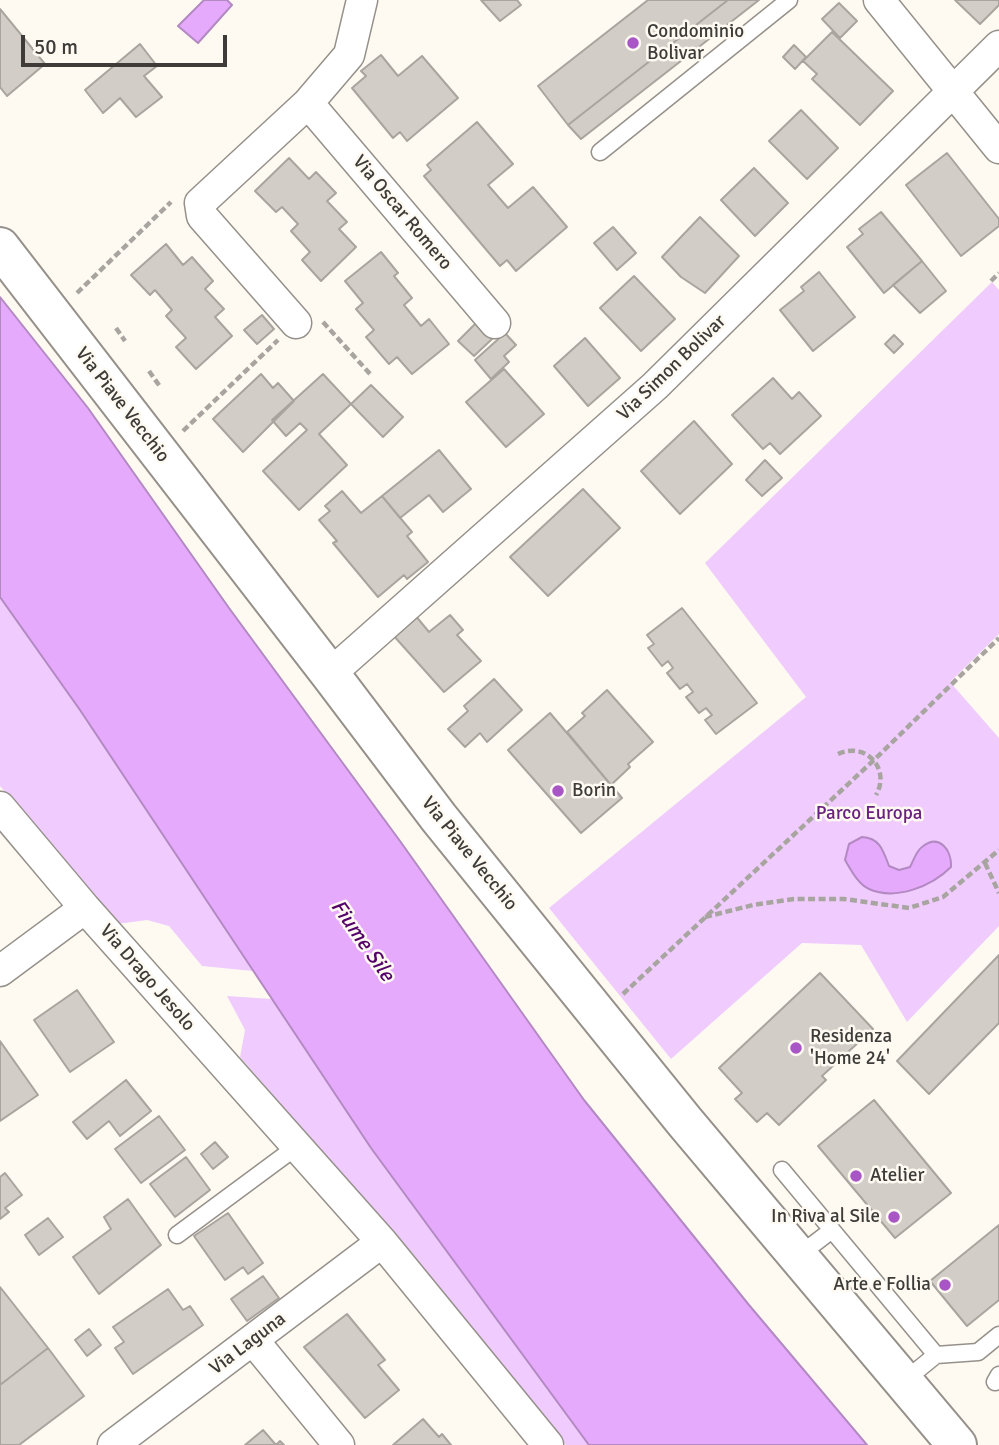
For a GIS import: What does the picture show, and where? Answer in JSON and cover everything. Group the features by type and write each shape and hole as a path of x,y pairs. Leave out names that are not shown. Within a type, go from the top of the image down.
{"street":[{"path":"296,323 202,216 200,203 308,103 349,55 362,0"},
{"path":"879,0 999,148"},
{"name":"Via Simon Bolivar","path":"330,674 472,551 655,386 999,46"},
{"name":"Via Oscar Romero","path":"308,103 495,323"},
{"name":"Via Piave Vecchio","path":"0,247 439,818 685,1122 957,1445"},
{"name":"Via Drago Jesolo","path":"0,807 85,908 382,1242 548,1445"},
{"path":"0,971 85,908"},
{"name":"Via Laguna","path":"113,1445 382,1242"},
{"path":"253,1340 340,1445"}],"lane":[{"path":"600,152 789,0"},
{"path":"177,1236 296,1147"},
{"path":"782,1170 936,1355"},
{"path":"798,1256 832,1230"},
{"path":"904,1381 936,1355 978,1352 999,1335"}],"path":[{"path":"69,301 172,202 200,203"},
{"path":"991,281 999,273"},
{"path":"188,426 310,308 371,374"},
{"path":"116,328 125,341"},
{"path":"149,371 161,388"},
{"path":"615,1002 874,760 999,638"},
{"path":"838,754 855,750 874,760 880,770 881,779 876,795"},
{"path":"705,917 794,898 844,900 909,908 943,897 999,850"},
{"path":"985,863 999,893"}],"green space":[{"name":"Parco Europa","path":"992,282 999,290 999,634 950,682 999,738 999,926 907,1022 861,945 802,943 671,1059 549,908 806,697 705,563"},
{"path":"0,598 80,710 253,971 202,966 169,926 147,920 117,924 0,786"},
{"path":"227,996 272,999 371,1148 589,1445 566,1445 428,1273 240,1057 245,1030"}],"water":[{"path":"204,0 227,0 232,5 198,43 178,26"},
{"name":"Fiume Sile","path":"0,297 88,408 584,1100 749,1305 867,1445 589,1445 371,1148 80,710 0,597"},
{"path":"862,837 877,842 889,866 899,870 910,867 920,848 934,842 943,845 947,850 951,867 934,880 913,890 891,893 869,889 858,880 845,860 849,844"}],"building":[{"path":"481,0 517,0 521,5 500,21"},
{"name":"Condominio Bolivar","path":"648,0 728,0 568,125 538,86"},
{"path":"728,0 759,0 581,139 568,125"},
{"path":"955,0 999,0 999,5 980,24"},
{"path":"839,3 857,21 840,38 822,19"},
{"path":"0,9 45,64 7,96 0,87"},
{"path":"832,32 893,91 860,125 812,79 817,74 803,61"},
{"path":"140,44 157,66 144,76 162,97 136,117 120,98 103,113 85,90"},
{"path":"794,45 806,57 795,69 783,57"},
{"path":"381,55 398,76 422,56 458,98 407,141 400,132 393,138 352,88 366,76 361,71"},
{"path":"801,110 838,148 807,179 769,141"},
{"path":"477,122 513,164 488,185 508,208 533,187 567,227 516,271 507,260 500,266 424,176 431,170 427,165"},
{"path":"947,153 999,219 999,226 961,256 906,185"},
{"path":"289,158 309,179 316,172 336,193 327,201 347,222 339,229 356,247 321,281 302,260 310,252 291,231 298,224 282,207 276,212 255,191"},
{"path":"754,168 788,203 755,236 721,200"},
{"path":"881,212 922,261 884,293 847,247 863,234 859,229"},
{"path":"700,217 739,256 705,293 681,277 662,257"},
{"path":"613,227 636,253 617,270 594,243"},
{"path":"166,244 183,265 192,257 213,281 205,289 224,309 215,317 232,336 196,369 176,347 186,338 166,316 172,310 155,290 150,295 131,275"},
{"path":"381,252 398,273 394,276 412,298 404,305 421,326 429,319 449,344 412,374 397,357 389,364 366,337 374,330 356,309 363,303 345,281"},
{"path":"922,261 946,291 920,313 893,285"},
{"path":"819,272 855,317 813,351 780,310 804,291 801,287"},
{"path":"634,276 675,319 641,351 600,308"},
{"path":"262,315 274,329 257,344 244,330"},
{"path":"476,323 492,339 474,356 458,341"},
{"path":"505,333 516,345 504,356 509,362 491,379 475,360"},
{"path":"894,335 903,344 894,353 885,344"},
{"path":"585,338 620,378 588,406 554,366"},
{"path":"504,369 544,414 506,447 466,402"},
{"path":"261,374 273,388 278,383 294,401 243,452 213,419"},
{"path":"323,374 351,404 319,434 347,465 299,510 263,471 307,430 300,423 286,436 272,420"},
{"path":"773,378 792,399 799,392 821,416 780,454 770,443 763,449 732,415"},
{"path":"371,385 403,417 383,437 351,404"},
{"path":"694,421 732,464 680,514 641,471"},
{"path":"439,450 471,489 443,512 429,495 400,518 382,496"},
{"path":"765,460 782,478 762,496 746,480"},
{"path":"583,489 620,528 548,596 510,557"},
{"path":"342,491 361,513 382,496 412,532 407,536 428,562 407,579 404,575 378,597 333,543 337,541 319,520 330,511 325,506"},
{"path":"682,608 757,703 716,734 705,720 712,715 706,708 699,713 686,697 693,692 687,684 680,689 667,673 673,668 668,661 662,666 648,648 654,644 647,635"},
{"path":"415,615 429,632 450,615 463,630 457,635 481,661 444,692 393,635"},
{"path":"494,679 522,710 487,742 480,733 465,747 448,729 468,711 464,706"},
{"path":"607,690 653,742 628,764 630,767 611,785 567,732 585,716 582,713"},
{"path":"550,713 622,798 581,833 508,750"},
{"path":"999,955 999,1023 929,1094 897,1061"},
{"name":"Residenza 'Home 24'","path":"820,973 873,1029 822,1076 826,1080 779,1125 767,1113 757,1122 735,1099 742,1093 719,1068"},
{"path":"77,990 114,1042 70,1072 34,1020"},
{"path":"0,1041 38,1095 0,1121"},
{"path":"126,1080 151,1111 120,1136 109,1121 87,1139 73,1122"},
{"path":"874,1100 951,1193 895,1238 818,1146"},
{"path":"159,1116 185,1150 141,1183 115,1149"},
{"path":"215,1142 228,1157 213,1169 201,1154"},
{"path":"186,1157 210,1190 175,1217 150,1184"},
{"path":"5,1173 22,1195 5,1208 9,1212 0,1219 0,1177"},
{"path":"128,1199 161,1245 99,1294 73,1257 111,1229 104,1217"},
{"path":"228,1213 263,1263 248,1274 243,1267 225,1280 194,1236"},
{"path":"48,1218 63,1237 39,1255 25,1235"},
{"path":"999,1225 999,1300 967,1326 930,1281"},
{"path":"263,1276 279,1298 247,1321 231,1299"},
{"path":"0,1287 48,1348 0,1385"},
{"path":"168,1289 183,1310 190,1306 203,1325 133,1374 115,1348 124,1342 113,1327"},
{"path":"347,1314 385,1360 378,1365 399,1390 365,1418 304,1347"},
{"path":"89,1329 101,1345 87,1356 75,1340"},
{"path":"48,1348 84,1396 19,1445 0,1445 0,1385"},
{"path":"423,1419 439,1437 442,1434 451,1445 393,1445"},
{"path":"263,1430 276,1445 245,1445"}],"place":[{"name":"Condominio Bolivar","path":"633,43"},
{"name":"Borin","path":"558,791"},
{"name":"Residenza 'Home 24'","path":"796,1048"},
{"name":"Atelier","path":"856,1176"},
{"name":"In Riva al Sile","path":"894,1217"},
{"name":"Arte e Follia","path":"945,1285"}]}
